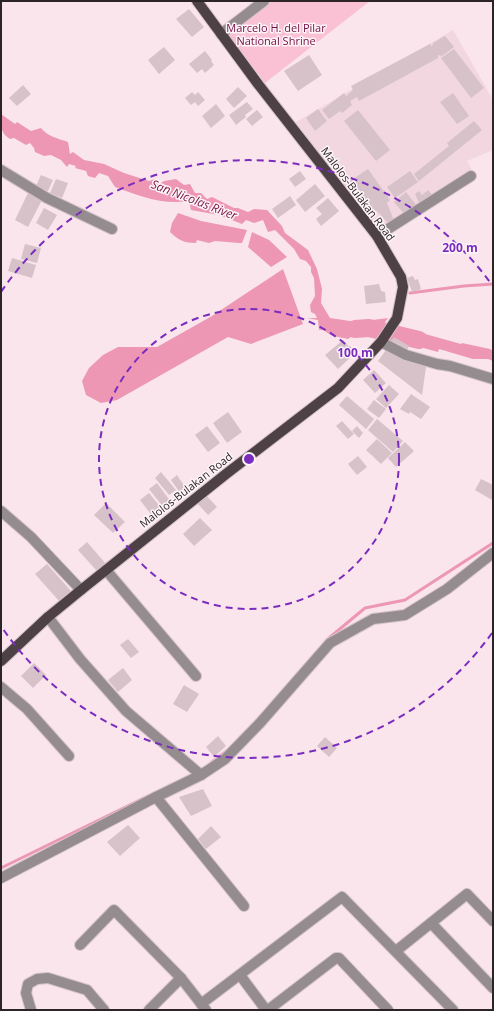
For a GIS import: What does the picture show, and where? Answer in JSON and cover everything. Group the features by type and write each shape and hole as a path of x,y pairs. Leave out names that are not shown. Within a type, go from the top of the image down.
{"main road":[{"name":"Malolos-Bulakan Road","path":"1,661 48,617 80,590 226,474 338,388 383,339 397,318 403,287 401,277 377,236 258,84 197,1"}],"street":[{"path":"221,34 264,1"},
{"path":"1,170 47,198 112,229"},
{"path":"377,236 471,176"},
{"path":"383,339 406,355 493,379"},
{"path":"1,511 32,537 80,590"},
{"path":"1,878 201,775 225,759 260,724 330,643 373,619 405,615 447,589 493,553"},
{"path":"106,570 196,676"},
{"path":"48,617 80,659 126,711 201,775"},
{"path":"1,687 26,709 69,756"},
{"path":"156,797 244,906"},
{"path":"396,951 467,894 493,921"},
{"path":"80,945 114,910 181,978 203,1007 240,975 342,897 452,1010"},
{"path":"431,923 493,988"},
{"path":"240,975 267,1010 336,958 339,958 388,1010"},
{"path":"31,1010 26,993 28,984 37,979 48,978 87,990 104,1010"},
{"path":"149,1010 181,978"}],"shaded area":[{"path":"453,30 493,100 493,150 467,161 474,174 381,233 296,122"}],"green space":[{"name":"Marcelo H. del Pilar National Shrine","path":"270,1 370,1 265,83 226,32"}],"water":[{"path":"1,114 15,124 17,122 31,131 41,128 50,135 68,142 70,154 73,152 84,160 104,164 124,173 149,181 155,179 159,184 164,181 176,179 184,185 190,184 195,193 201,193 207,199 212,197 234,208 248,212 254,209 267,210 282,226 285,233 308,250 317,269 322,289 321,303 330,318 350,321 355,325 365,321 388,318 378,332 369,336 364,333 355,334 348,339 332,335 324,330 319,330 318,320 307,318 317,318 315,314 311,312 310,305 315,296 314,278 311,272 311,267 306,261 300,259 294,249 275,230 268,232 263,220 254,223 246,220 242,224 219,215 191,210 189,201 160,201 115,187 108,176 99,173 95,178 88,176 86,171 75,168 76,166 69,164 67,167 61,160 51,155 44,156 35,152 30,143 26,145 14,138 10,139 4,134 1,125"},
{"path":"178,213 201,221 247,230 242,243 215,241 209,243 197,240 196,243 185,242 170,232 172,223"},
{"path":"252,232 269,240 287,257 271,267 248,247"},
{"path":"283,269 303,324 251,344 228,337 117,400 101,403 86,395 82,381 89,368 103,355 118,347 157,347 212,316"},
{"path":"400,327 461,344 490,349 493,351 493,361 488,359 473,359 439,349 438,352 409,344 394,336"}],"building":[{"path":"189,9 204,27 192,37 176,19"},
{"path":"445,36 454,47 442,56 438,55 438,58 359,101 357,97 350,101 352,105 342,113 340,111 329,119 322,110 344,93 346,96 353,90 351,86 430,44 432,47 433,43"},
{"path":"164,47 175,60 159,74 148,60"},
{"path":"454,49 484,88 471,98 441,58"},
{"path":"205,51 214,65 205,73 202,69 197,73 189,64"},
{"path":"309,55 322,75 298,91 284,71"},
{"path":"23,85 31,94 17,106 9,98"},
{"path":"238,87 247,96 234,108 226,99"},
{"path":"192,92 195,95 198,92 205,100 198,106 195,102 191,105 185,98"},
{"path":"453,93 469,116 457,124 440,102"},
{"path":"247,102 253,109 236,125 229,115"},
{"path":"216,104 225,116 211,128 202,116"},
{"path":"318,109 327,121 315,131 306,118"},
{"path":"257,110 263,117 252,126 246,119"},
{"path":"358,110 390,150 376,161 344,121"},
{"path":"474,121 482,130 419,181 414,174 449,146 447,143"},
{"path":"368,169 390,200 387,203 394,221 389,224 376,210 373,213 350,181"},
{"path":"300,171 306,179 295,187 289,179"},
{"path":"410,171 418,182 395,198 387,187"},
{"path":"41,175 53,180 48,191 36,186"},
{"path":"56,179 68,183 62,198 50,193"},
{"path":"315,184 325,196 305,212 296,200"},
{"path":"428,190 434,197 420,205 415,194 419,191 422,195"},
{"path":"406,192 417,206 405,215 394,202"},
{"path":"28,193 42,200 28,227 15,220"},
{"path":"290,196 296,205 278,218 272,209"},
{"path":"328,198 339,211 321,226 316,219 322,214 316,208"},
{"path":"44,208 57,215 48,230 36,223"},
{"path":"25,244 41,248 37,263 21,259"},
{"path":"12,258 36,265 32,278 8,271"},
{"path":"413,276 415,280 418,279 421,289 412,292 407,278"},
{"path":"379,284 381,291 385,292 386,302 366,304 364,286"},
{"path":"394,337 409,346 405,354 388,345"},
{"path":"343,340 355,353 338,369 325,355"},
{"path":"388,347 426,367 422,395 378,361"},
{"path":"374,370 386,383 375,393 363,380"},
{"path":"389,385 399,394 386,408 376,399"},
{"path":"411,394 430,407 421,419 410,412 409,414 400,409"},
{"path":"347,396 374,419 366,429 339,405"},
{"path":"374,400 386,409 379,418 367,409"},
{"path":"228,412 242,432 227,443 213,423"},
{"path":"377,419 403,441 393,452 368,430"},
{"path":"342,421 354,434 348,439 336,426"},
{"path":"207,426 220,443 208,452 195,435"},
{"path":"357,426 363,433 359,438 352,431"},
{"path":"377,439 392,453 381,464 366,450"},
{"path":"405,442 414,451 396,467 388,458"},
{"path":"358,456 367,467 357,475 348,464"},
{"path":"161,472 176,490 169,495 155,478"},
{"path":"177,475 187,490 181,494 171,480"},
{"path":"481,479 493,485 492,500 475,490"},
{"path":"157,483 171,502 164,508 149,489"},
{"path":"149,493 162,509 153,517 140,500"},
{"path":"206,495 217,507 208,515 197,503"},
{"path":"106,503 125,522 113,533 94,515"},
{"path":"200,518 212,530 194,546 183,534"},
{"path":"87,542 106,564 97,571 78,550"},
{"path":"47,564 71,591 59,601 35,574"},
{"path":"128,639 139,652 131,658 120,645"},
{"path":"34,663 46,675 33,688 21,676"},
{"path":"123,668 132,680 118,692 108,680"},
{"path":"184,685 199,694 187,712 173,704"},
{"path":"218,736 226,746 214,757 206,747"},
{"path":"325,737 337,748 329,757 317,746"},
{"path":"203,789 212,806 191,816 179,797"},
{"path":"128,825 140,838 120,856 107,842"},
{"path":"211,826 221,837 206,849 198,839"}],"waterway":[{"path":"410,293 493,284"},
{"name":"San Nicolas River","path":"355,329 369,328 419,340"},
{"path":"329,638 365,608 405,600 493,543"},
{"path":"212,762 228,750"},
{"path":"1,868 154,793"}]}
